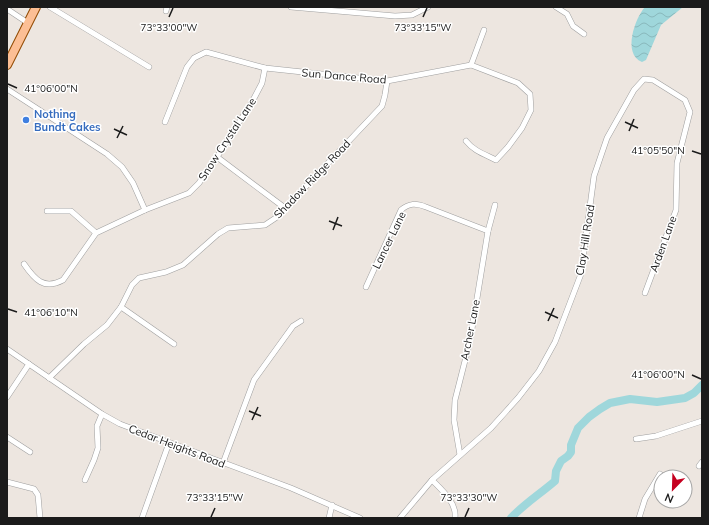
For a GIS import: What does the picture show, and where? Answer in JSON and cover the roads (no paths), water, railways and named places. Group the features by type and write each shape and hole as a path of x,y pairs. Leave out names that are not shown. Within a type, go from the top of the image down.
{"main road":[{"path":"7,64 36,7"}],"street":[{"path":"50,7 149,67"},
{"path":"291,7 395,16 412,15 422,8 428,7"},
{"path":"556,7 567,14 573,26 584,34"},
{"path":"7,9 28,23"},
{"path":"466,141 478,152 496,160 522,128 531,110 530,94 518,83 471,65 484,30"},
{"name":"Sun Dance Road","path":"165,122 187,67 194,58 206,52 265,68 386,81 471,65"},
{"name":"Snow Crystal Lane","path":"24,264 32,276 45,284 54,284 63,280 96,233 144,210 189,193 199,183 218,157 252,102 262,83 265,68"},
{"name":"Arden Lane","path":"644,79 653,80 685,100 690,112 677,163 676,210 645,293"},
{"name":"Clay Hill Road","path":"400,518 432,480 491,428 518,398 539,371 555,342 581,274 594,176 599,160 607,138 634,90 644,79"},
{"name":"Shadow Ridge Road","path":"50,378 84,344 106,325 121,307 132,285 139,278 166,272 183,265 218,234 228,228 265,225 277,217 382,106 385,95 386,81"},
{"path":"7,89 108,154 122,167 133,183 144,210"},
{"path":"218,157 285,208"},
{"name":"Lancer Lane","path":"366,287 401,210 410,204 417,204 426,207 488,231"},
{"name":"Archer Lane","path":"460,455 454,420 455,400 470,341 488,231 495,205"},
{"path":"47,211 71,211 96,233"},
{"path":"121,307 174,344"},
{"path":"223,463 254,380 293,326 301,321"},
{"name":"Cedar Heights Road","path":"7,349 102,414 120,424 332,505 360,518"},
{"path":"7,397 29,364"},
{"path":"85,480 98,448 97,426 102,414"},
{"path":"636,439 664,434 702,421"},
{"path":"7,437 30,452"},
{"path":"143,518 169,443"},
{"path":"432,480 449,498 453,506 455,518"},
{"path":"7,482 34,489 38,495 40,518"},
{"path":"639,518 644,499 653,485"},
{"path":"329,518 332,505"}],"water":[{"path":"645,7 683,7 661,25 646,60 642,62 636,58 633,52 632,36 634,27"}],"waterway":[{"path":"511,518 555,481 556,471 561,461 571,452 571,445 578,428 600,409 610,403 630,399 657,402 685,398 694,393 702,385"}],"place":[{"name":"Nothing Bundt Cakes","path":"26,120"}]}
